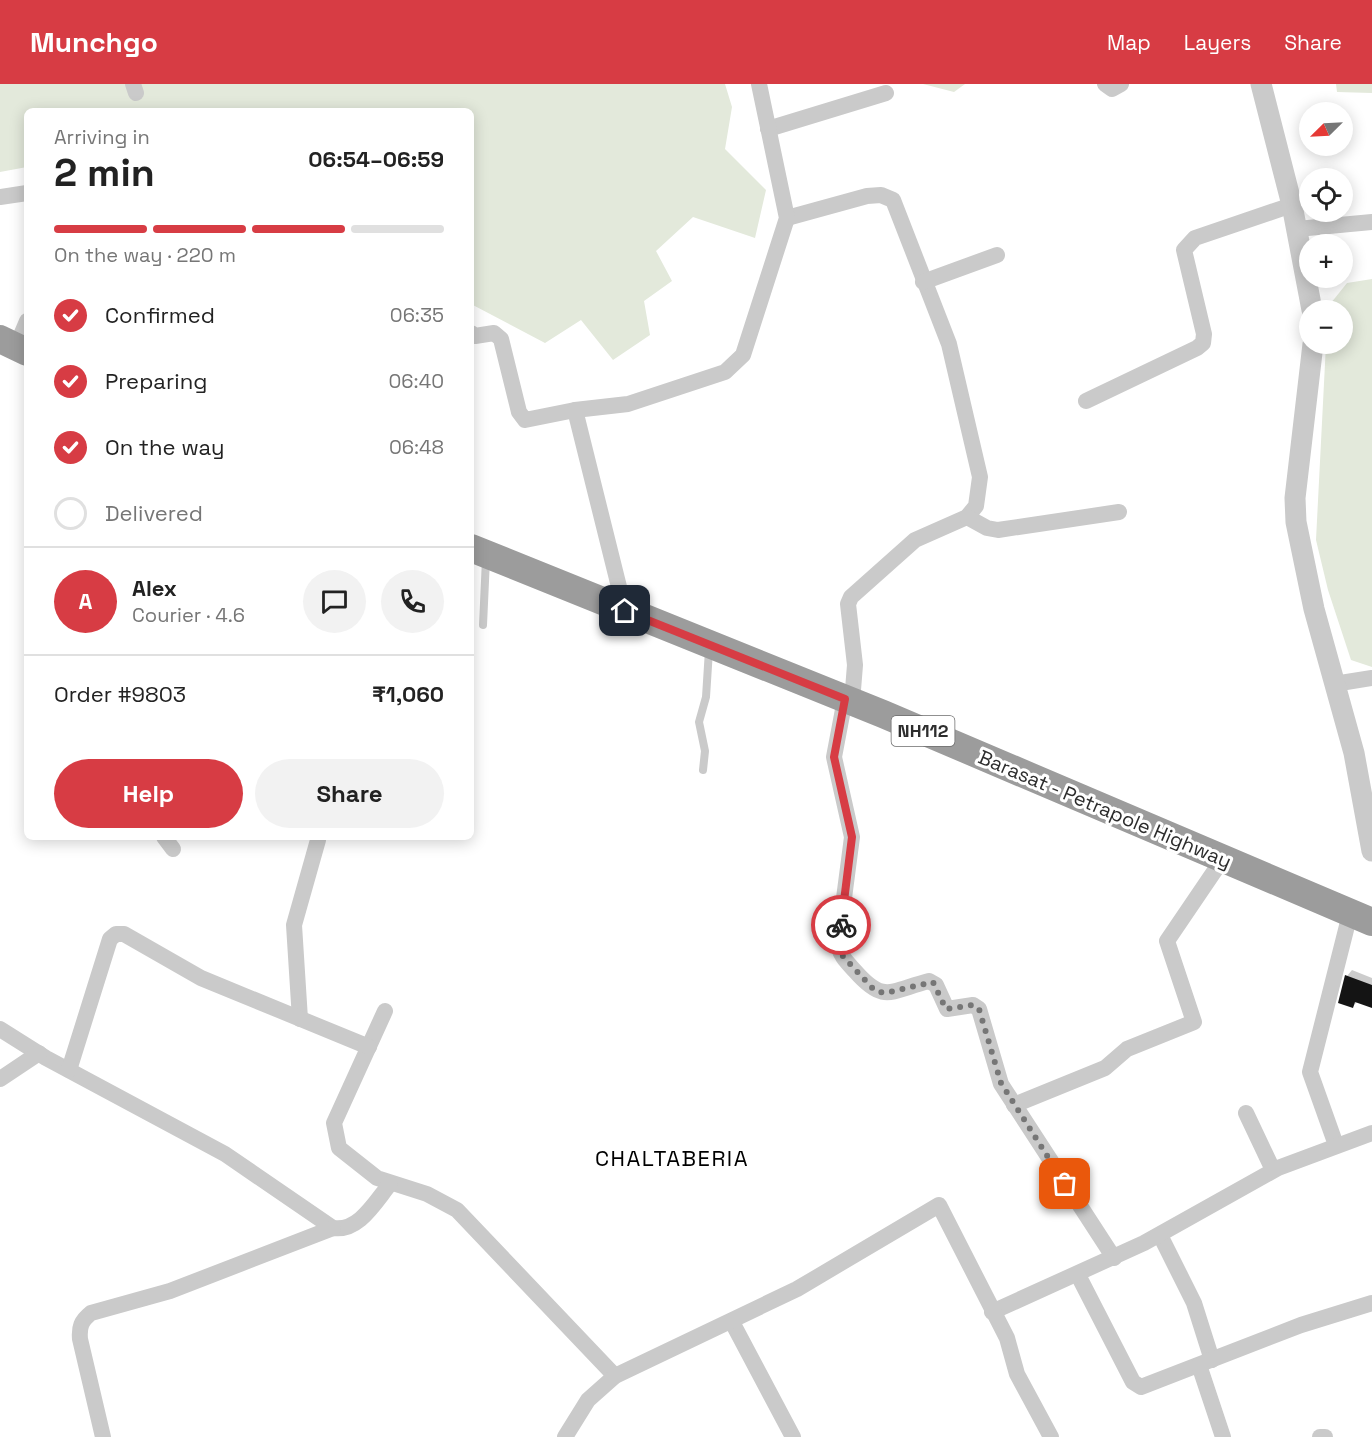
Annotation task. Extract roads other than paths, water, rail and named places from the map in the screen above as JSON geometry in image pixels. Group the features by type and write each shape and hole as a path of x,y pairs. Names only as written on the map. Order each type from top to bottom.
{"highway":[{"name":"Barasat - Petrapole Highway","path":"479,551 849,700 1361,918"}],"street":[{"path":"474,335 494,333 501,339 519,412 525,420 575,410 628,404 725,372 733,366 743,355 788,218 759,84"},
{"path":"1106,84 1112,89 1121,84"},
{"path":"1261,84 1292,205 1310,300"},
{"path":"768,129 886,93"},
{"path":"0,197 24,193"},
{"path":"788,218 867,196 890,197 895,203 923,282 949,344 979,468 976,506 967,517 915,540 850,597 848,604 855,665 849,700 834,757 852,837 838,944 841,954 875,991 885,993 933,982 946,1009 973,1005 979,1009 995,1069 1014,1105 1114,1258"},
{"path":"1086,401 1197,348 1203,343 1204,334 1184,250 1188,243 1195,238 1292,205"},
{"path":"1297,229 1372,222"},
{"path":"923,282 997,255"},
{"path":"14,346 24,327"},
{"path":"1312,354 1295,509 1314,609 1353,753 1372,851"},
{"path":"575,410 625,611"},
{"path":"967,517 987,528 998,530 1119,512"},
{"path":"1334,684 1372,678"},
{"path":"300,1019 294,926 318,840"},
{"path":"1014,1105 1105,1068 1127,1049 1194,1023 1167,941 1222,860"},
{"path":"1336,1145 1310,1072 1361,918"},
{"path":"69,1070 110,939 116,934 124,934 201,978 369,1047"},
{"path":"386,1011 334,1123 334,1134 339,1148 377,1178 435,1197 457,1210 615,1376"},
{"path":"0,1029 69,1070 225,1154 333,1228"},
{"path":"0,1079 39,1053"},
{"path":"1246,1113 1273,1170"},
{"path":"992,1312 1078,1275 1160,1235 1273,1170 1336,1145 1371,1138"},
{"path":"104,1437 80,1339 79,1329 83,1319 91,1313 170,1291 333,1228 350,1227 359,1221 390,1184"},
{"path":"565,1437 588,1400 615,1376 797,1289 939,1205 1009,1343 1017,1374 1051,1437"},
{"path":"1160,1235 1194,1303 1223,1437"},
{"path":"1078,1275 1137,1385 1148,1386 1301,1325 1372,1303"},
{"path":"732,1322 793,1437"},
{"path":"1320,1437 1325,1437"}],"lane":[{"path":"479,551 483,625"},
{"path":"703,770 705,754 698,727 706,697 710,644"}],"district":[{"name":"CHALTABERIA","path":"672,1158"}]}
